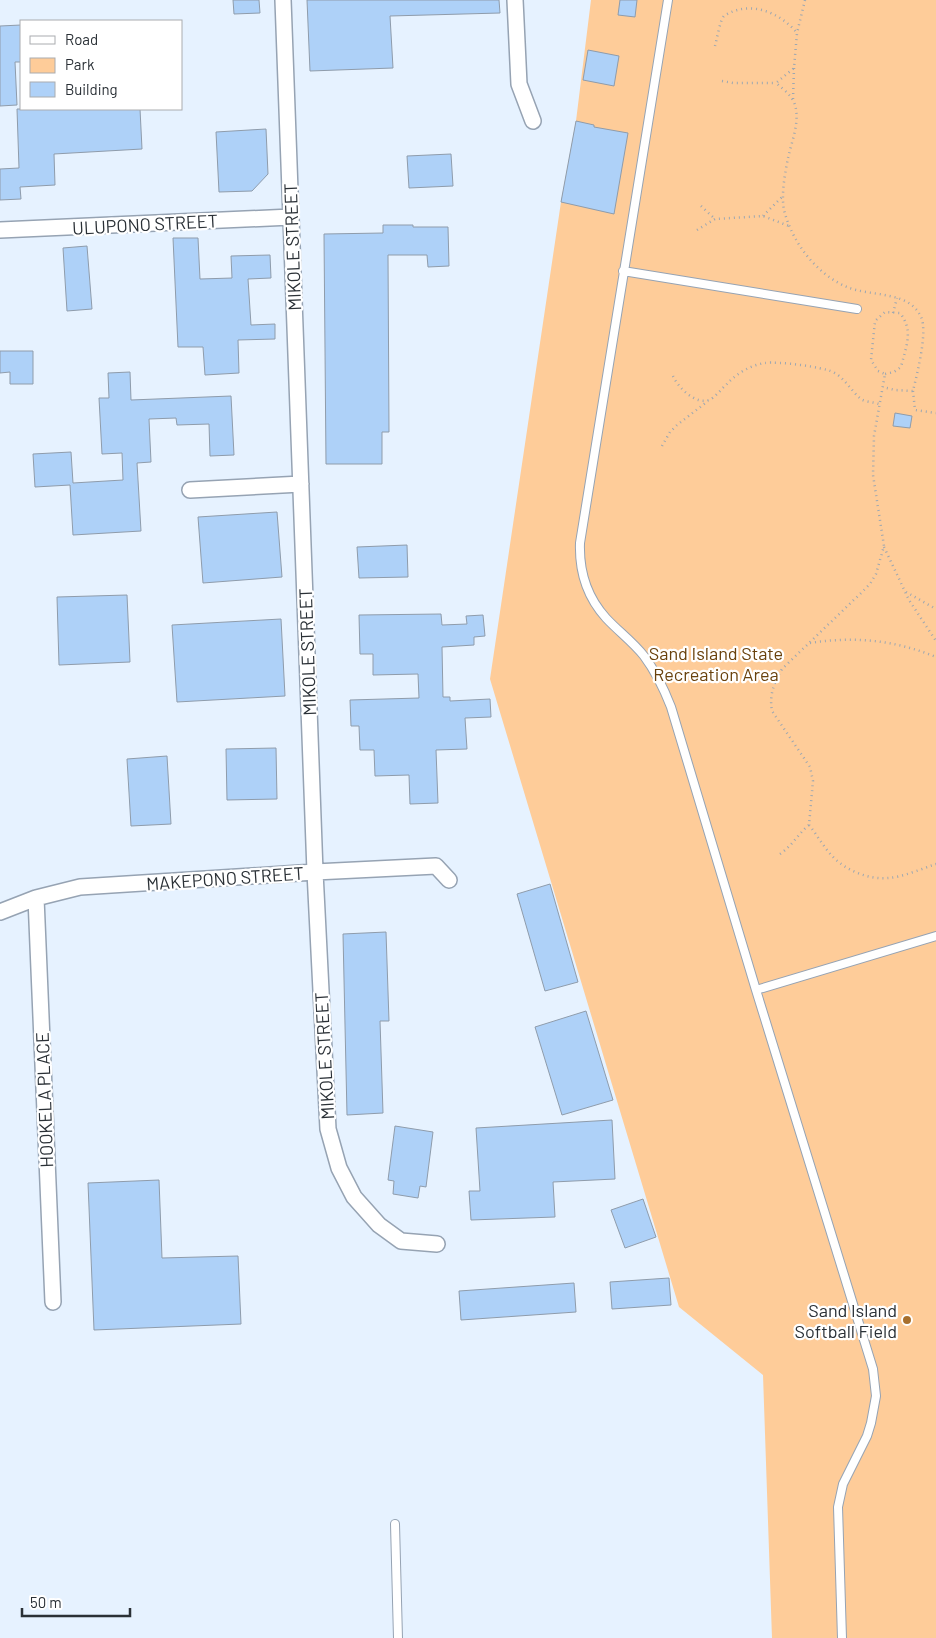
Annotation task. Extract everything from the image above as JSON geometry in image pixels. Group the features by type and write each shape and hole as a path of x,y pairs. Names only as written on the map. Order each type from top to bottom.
{"street":[{"name":"MIKOLE STREET","path":"283,0 315,872 328,1129 339,1168 354,1198 379,1225 401,1241 437,1244"},
{"path":"515,0 518,84 533,121"},
{"name":"ULUPONO STREET","path":"0,230 290,217"},
{"path":"190,490 301,484"},
{"name":"MAKEPONO STREET","path":"0,912 36,898 80,887 436,866 449,880"},
{"name":"HOOKELA PLACE","path":"36,898 53,1302"}],"lane":[{"path":"668,0 580,543 580,566 592,599 607,619 644,656 666,694 870,1355 875,1382 872,1423 844,1484 838,1507 842,1638"},
{"path":"623,271 857,309"},
{"path":"756,990 936,936"},
{"path":"396,1524 398,1638"}],"path":[{"path":"804,0 797,32 794,68 793,100 796,126 788,156 784,195 784,208 789,226 814,264 838,282 866,293 896,298 910,303 921,315 924,326 913,391 915,410 936,414"},
{"path":"715,46 722,17 737,6 747,3"},
{"path":"759,4 782,16 797,32"},
{"path":"722,81 733,83 776,83 794,68"},
{"path":"776,83 793,100"},
{"path":"763,216 784,195"},
{"path":"701,206 715,219"},
{"path":"697,230 715,219 763,216 789,226"},
{"path":"893,313 896,298"},
{"path":"885,312 900,313 906,321 909,331 901,367 894,372 885,374 878,371 871,360 875,321 885,312"},
{"path":"662,446 670,432 686,416 698,410 736,376 746,370 766,363 817,368 834,372 862,400 879,404"},
{"path":"885,374 874,436 873,475 884,546 904,592 936,641"},
{"path":"673,376 680,388 688,395 701,401 709,400"},
{"path":"883,387 894,390 913,391"},
{"path":"884,546 876,574 870,584 782,669 770,700 772,711 810,768 813,781 809,825 834,858 853,870 877,878 890,878 936,864"},
{"path":"904,592 936,609"},
{"path":"809,644 837,639 885,641 915,648 936,657"},
{"path":"780,854 788,849 802,830 809,825"}],"green space":[{"name":"Sand Island State Recreation Area","path":"591,0 936,0 936,1638 772,1638 763,1375 679,1307 490,679 561,202 576,121"}],"building":[{"path":"233,0 259,0 260,13 234,14"},
{"path":"307,0 499,0 500,13 390,16 393,68 310,71"},
{"path":"620,0 637,0 635,17 618,15"},
{"path":"20,25 20,62 15,62 17,105 0,106 0,26"},
{"path":"588,50 619,56 614,86 583,80"},
{"path":"17,109 140,110 142,149 54,154 55,185 20,187 21,199 0,200 0,169 19,168"},
{"path":"576,121 594,125 594,127 628,133 614,214 561,202"},
{"path":"266,129 268,174 252,191 219,192 216,132"},
{"path":"451,154 453,186 409,188 407,156"},
{"path":"383,225 448,227 449,266 428,267 427,255 388,255 389,432 382,432 382,464 326,464 324,234 383,233"},
{"path":"173,238 198,238 200,279 232,278 231,256 270,255 271,278 248,279 251,325 275,324 275,339 238,340 239,373 205,375 203,347 178,347"},
{"path":"87,246 92,309 67,311 63,248"},
{"path":"0,351 33,351 33,384 10,384 10,372 0,373"},
{"path":"130,372 131,400 231,396 234,455 210,456 209,424 177,425 176,418 149,419 151,462 137,463 141,531 73,535 70,485 35,487 33,454 71,452 73,483 123,480 122,453 102,454 99,398 109,398 108,373"},
{"path":"895,413 912,416 910,428 893,426"},
{"path":"277,512 282,577 203,583 198,517"},
{"path":"407,545 408,577 359,578 357,547"},
{"path":"127,595 130,662 59,665 57,597"},
{"path":"441,614 442,625 467,624 466,616 483,615 485,636 474,637 474,645 442,647 443,697 450,697 450,701 490,699 491,717 465,718 467,749 436,750 438,803 410,804 409,775 375,776 374,750 360,750 359,726 351,726 350,700 419,698 418,674 373,675 373,654 360,654 359,615"},
{"path":"281,619 285,696 177,702 172,625"},
{"path":"276,748 277,799 227,800 226,749"},
{"path":"167,756 171,824 131,826 127,759"},
{"path":"550,884 578,982 545,991 517,894"},
{"path":"386,932 389,1021 380,1021 383,1113 347,1115 343,934"},
{"path":"586,1011 613,1100 562,1115 535,1027"},
{"path":"612,1120 615,1179 553,1182 555,1217 471,1220 469,1191 480,1191 476,1128"},
{"path":"395,1126 433,1132 426,1187 420,1186 418,1198 393,1194 394,1181 388,1180"},
{"path":"159,1180 162,1258 238,1256 241,1324 94,1330 88,1183"},
{"path":"643,1199 656,1237 625,1248 611,1210"},
{"path":"669,1278 671,1305 612,1309 610,1282"},
{"path":"574,1283 576,1312 461,1320 459,1291"}],"place":[{"name":"Sand Island Softball Field","path":"907,1320"}]}
